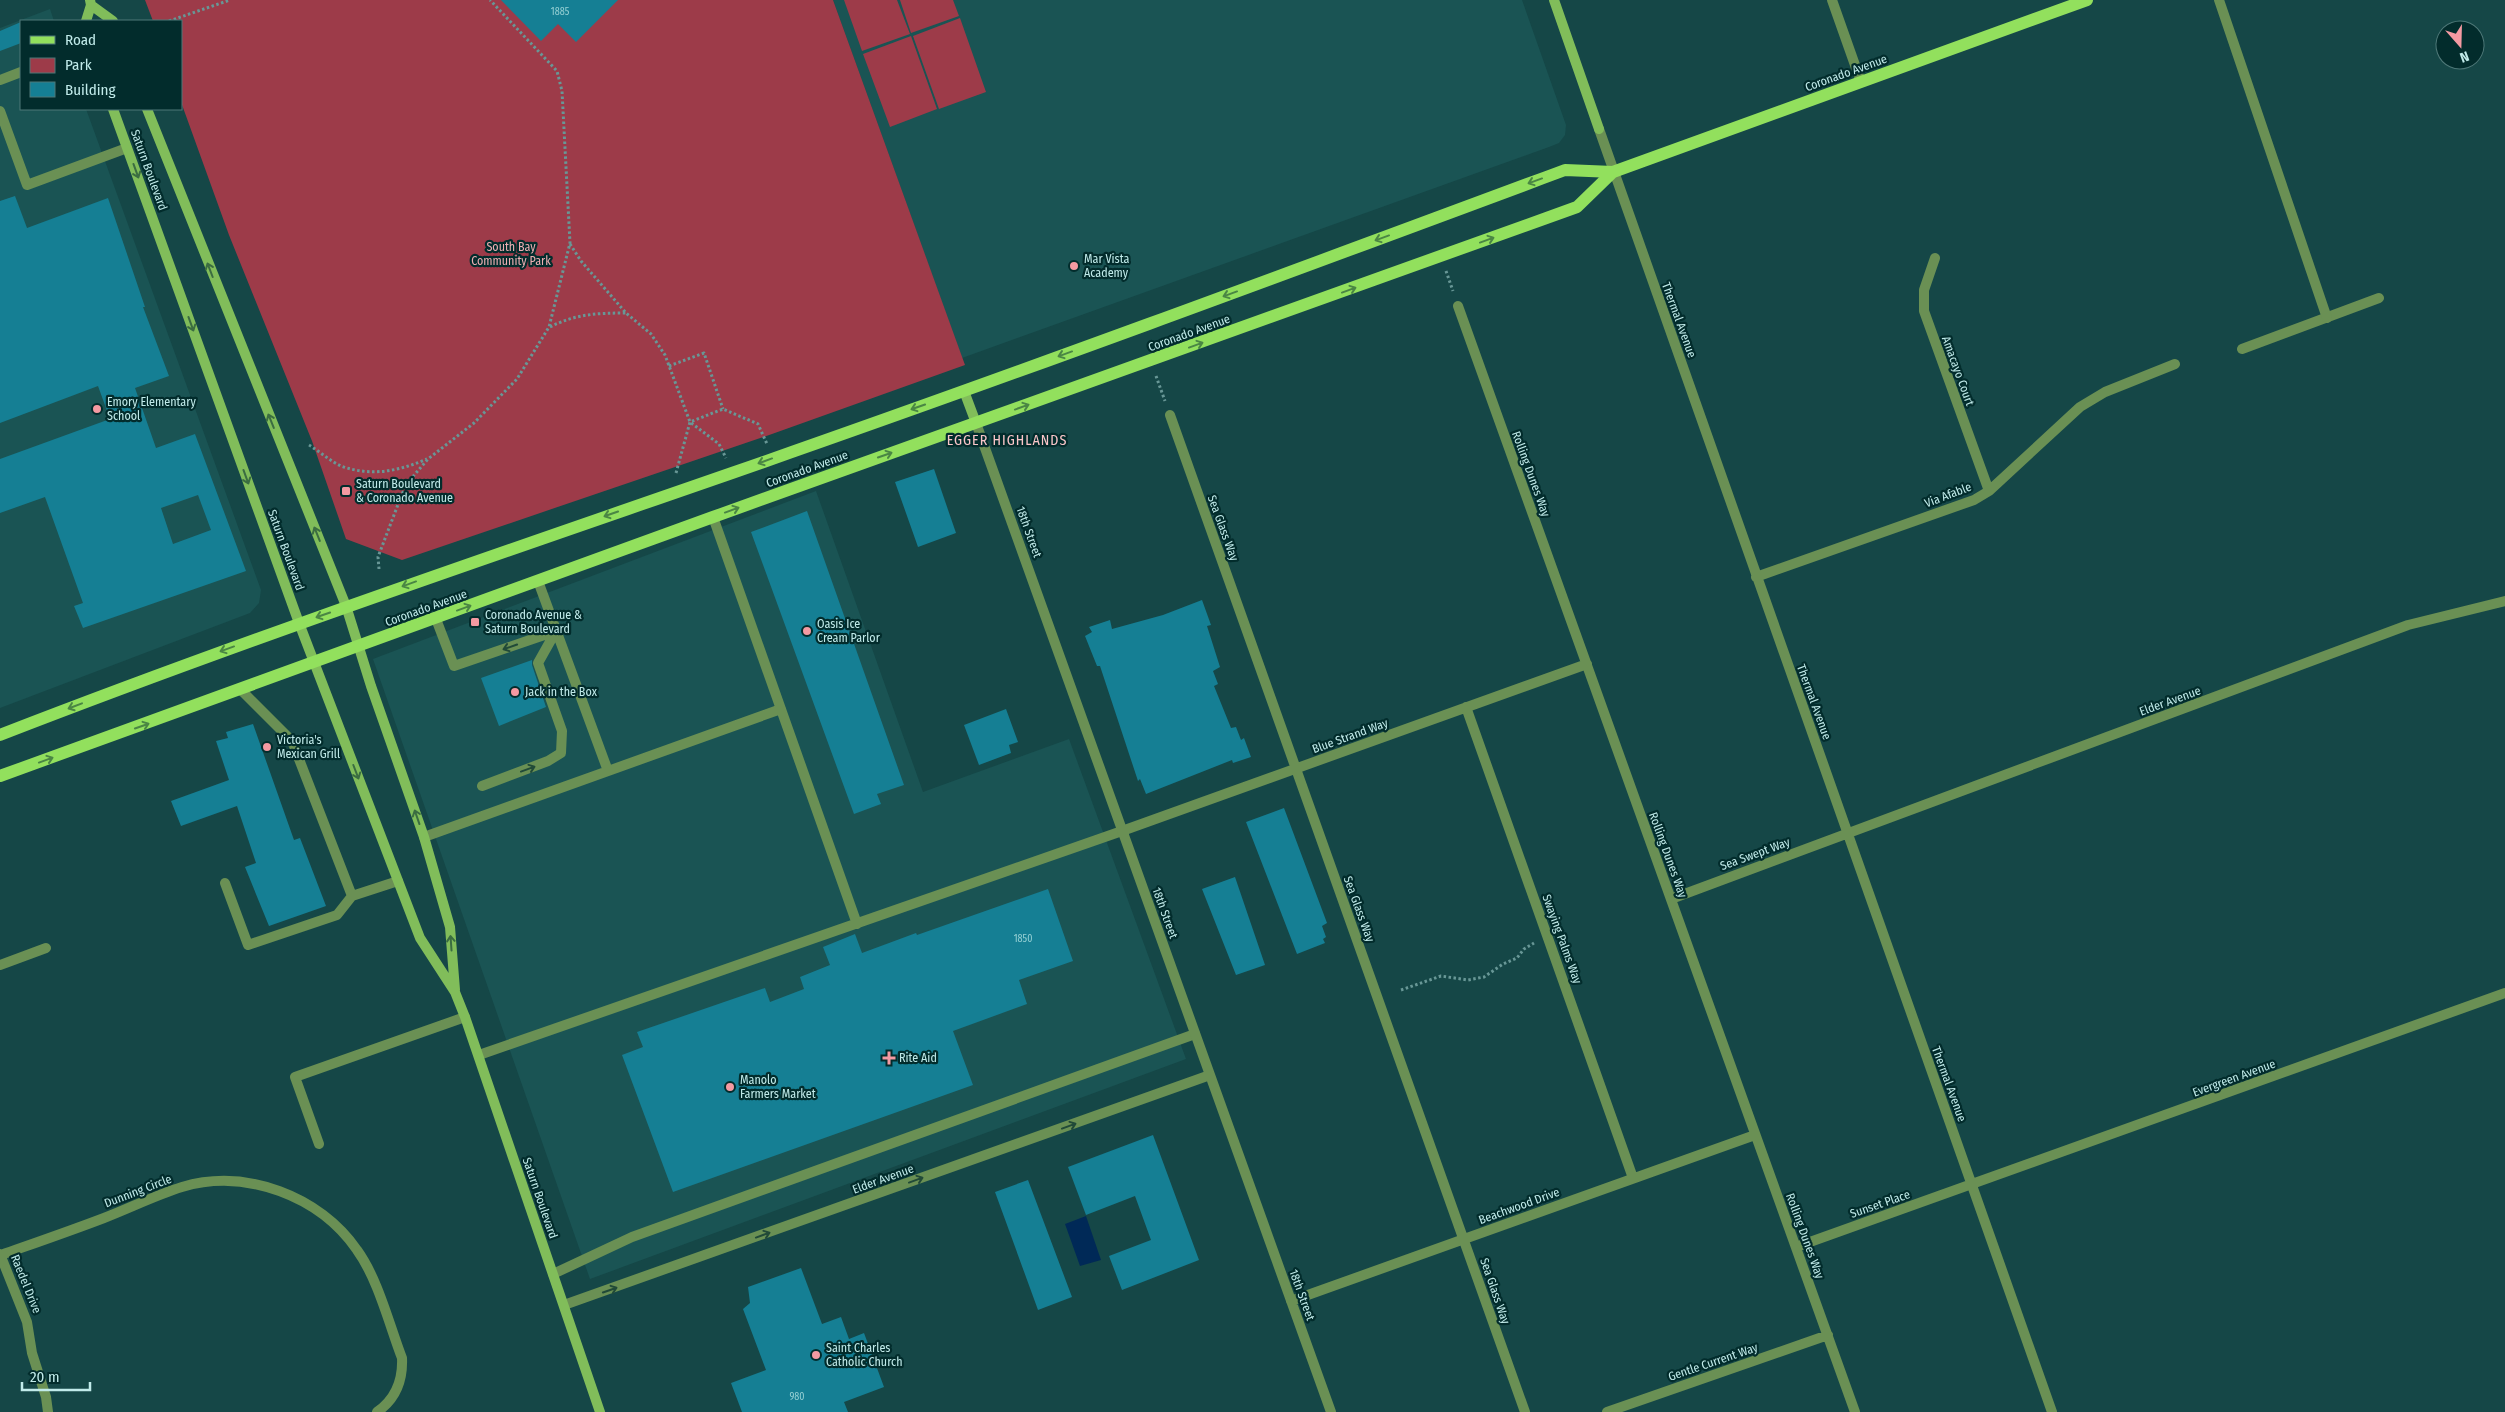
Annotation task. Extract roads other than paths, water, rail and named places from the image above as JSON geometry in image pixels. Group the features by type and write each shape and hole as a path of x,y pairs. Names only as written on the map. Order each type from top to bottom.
{"main road":[{"name":"Thermal Avenue","path":"1554,0 1599,129"},
{"name":"Coronado Avenue","path":"0,735 137,682 346,606 964,391 1564,170 1613,172 2087,0"},
{"path":"86,20 90,2 112,20"},
{"name":"Saturn Boulevard","path":"113,110 299,623 420,938 455,992 465,1017 600,1412"},
{"name":"Saturn Boulevard","path":"147,110 346,606 424,837 450,927 455,992"},
{"name":"Coronado Avenue","path":"0,776 713,517 1150,362 1577,207 1613,172"},
{"path":"964,391 976,423"}],"street":[{"path":"1832,0 1861,82"},
{"path":"2219,0 2327,318"},
{"path":"0,80 20,72"},
{"path":"0,110 26,185 128,148"},
{"name":"Thermal Avenue","path":"1599,129 2052,1412"},
{"name":"Amacayo Court","path":"1934,258 1924,290 1924,312 1989,491"},
{"path":"2242,349 2380,298"},
{"name":"Rolling Dunes Way","path":"1458,306 1855,1412"},
{"name":"Via Afable","path":"1756,577 1974,500 1989,491 2080,407 2105,392 2174,364"},
{"name":"Sea Glass Way","path":"1170,415 1525,1412"},
{"name":"18th Street","path":"976,423 1330,1412"},
{"path":"713,517 857,924"},
{"path":"538,581 608,771"},
{"name":"Elder Avenue","path":"1847,833 2408,626 2505,601"},
{"path":"436,619 454,666 556,631"},
{"path":"482,786 548,761 561,753 562,731 538,663 556,631"},
{"name":"Blue Strand Way","path":"479,1055 1122,831 1587,664"},
{"path":"240,689 292,741 352,896"},
{"name":"Swaying Palms Way","path":"1466,707 1634,1178"},
{"path":"424,837 781,709"},
{"name":"Sea Swept Way","path":"1671,899 1847,833"},
{"path":"226,883 248,945 337,915 352,896 398,881"},
{"path":"0,964 46,948"},
{"name":"Evergreen Avenue","path":"1972,1186 2505,993"},
{"path":"319,1144 295,1076 465,1017"},
{"path":"553,1274 632,1237 1195,1034"},
{"name":"Elder Avenue","path":"564,1305 1210,1075"},
{"name":"Beachwood Drive","path":"1291,1301 1756,1135"},
{"name":"Dunning Circle","path":"0,1255 182,1187 229,1182 275,1189 312,1207 338,1227 357,1249 370,1274 402,1358 399,1386 394,1396 377,1412"},
{"name":"Sunset Place","path":"1796,1247 1972,1186"},
{"name":"Raedel Drive","path":"0,1255 27,1322 32,1353 46,1397 48,1412"},
{"name":"Gentle Current Way","path":"1607,1412 1828,1335"}],"water":[{"path":"1086,1216 1101,1260 1080,1266 1065,1224"}],"place":[{"name":"Mar Vista Academy","path":"1074,266"},
{"name":"Emory Elementary School","path":"97,409"},
{"name":"Saturn Boulevard & Coronado Avenue","path":"346,491"},
{"name":"Coronado Avenue & Saturn Boulevard","path":"475,622"},
{"name":"Oasis Ice Cream Parlor","path":"807,631"},
{"name":"Jack in the Box","path":"515,692"},
{"name":"Victoria's Mexican Grill","path":"267,747"},
{"name":"Rite Aid","path":"889,1058"},
{"name":"Manolo Farmers Market","path":"730,1087"},
{"name":"Saint Charles Catholic Church","path":"816,1355"}],"district":[{"name":"EGGER HIGHLANDS","path":"1007,440"}],"park label":[{"name":"South Bay Community Park","path":"511,254"}]}
